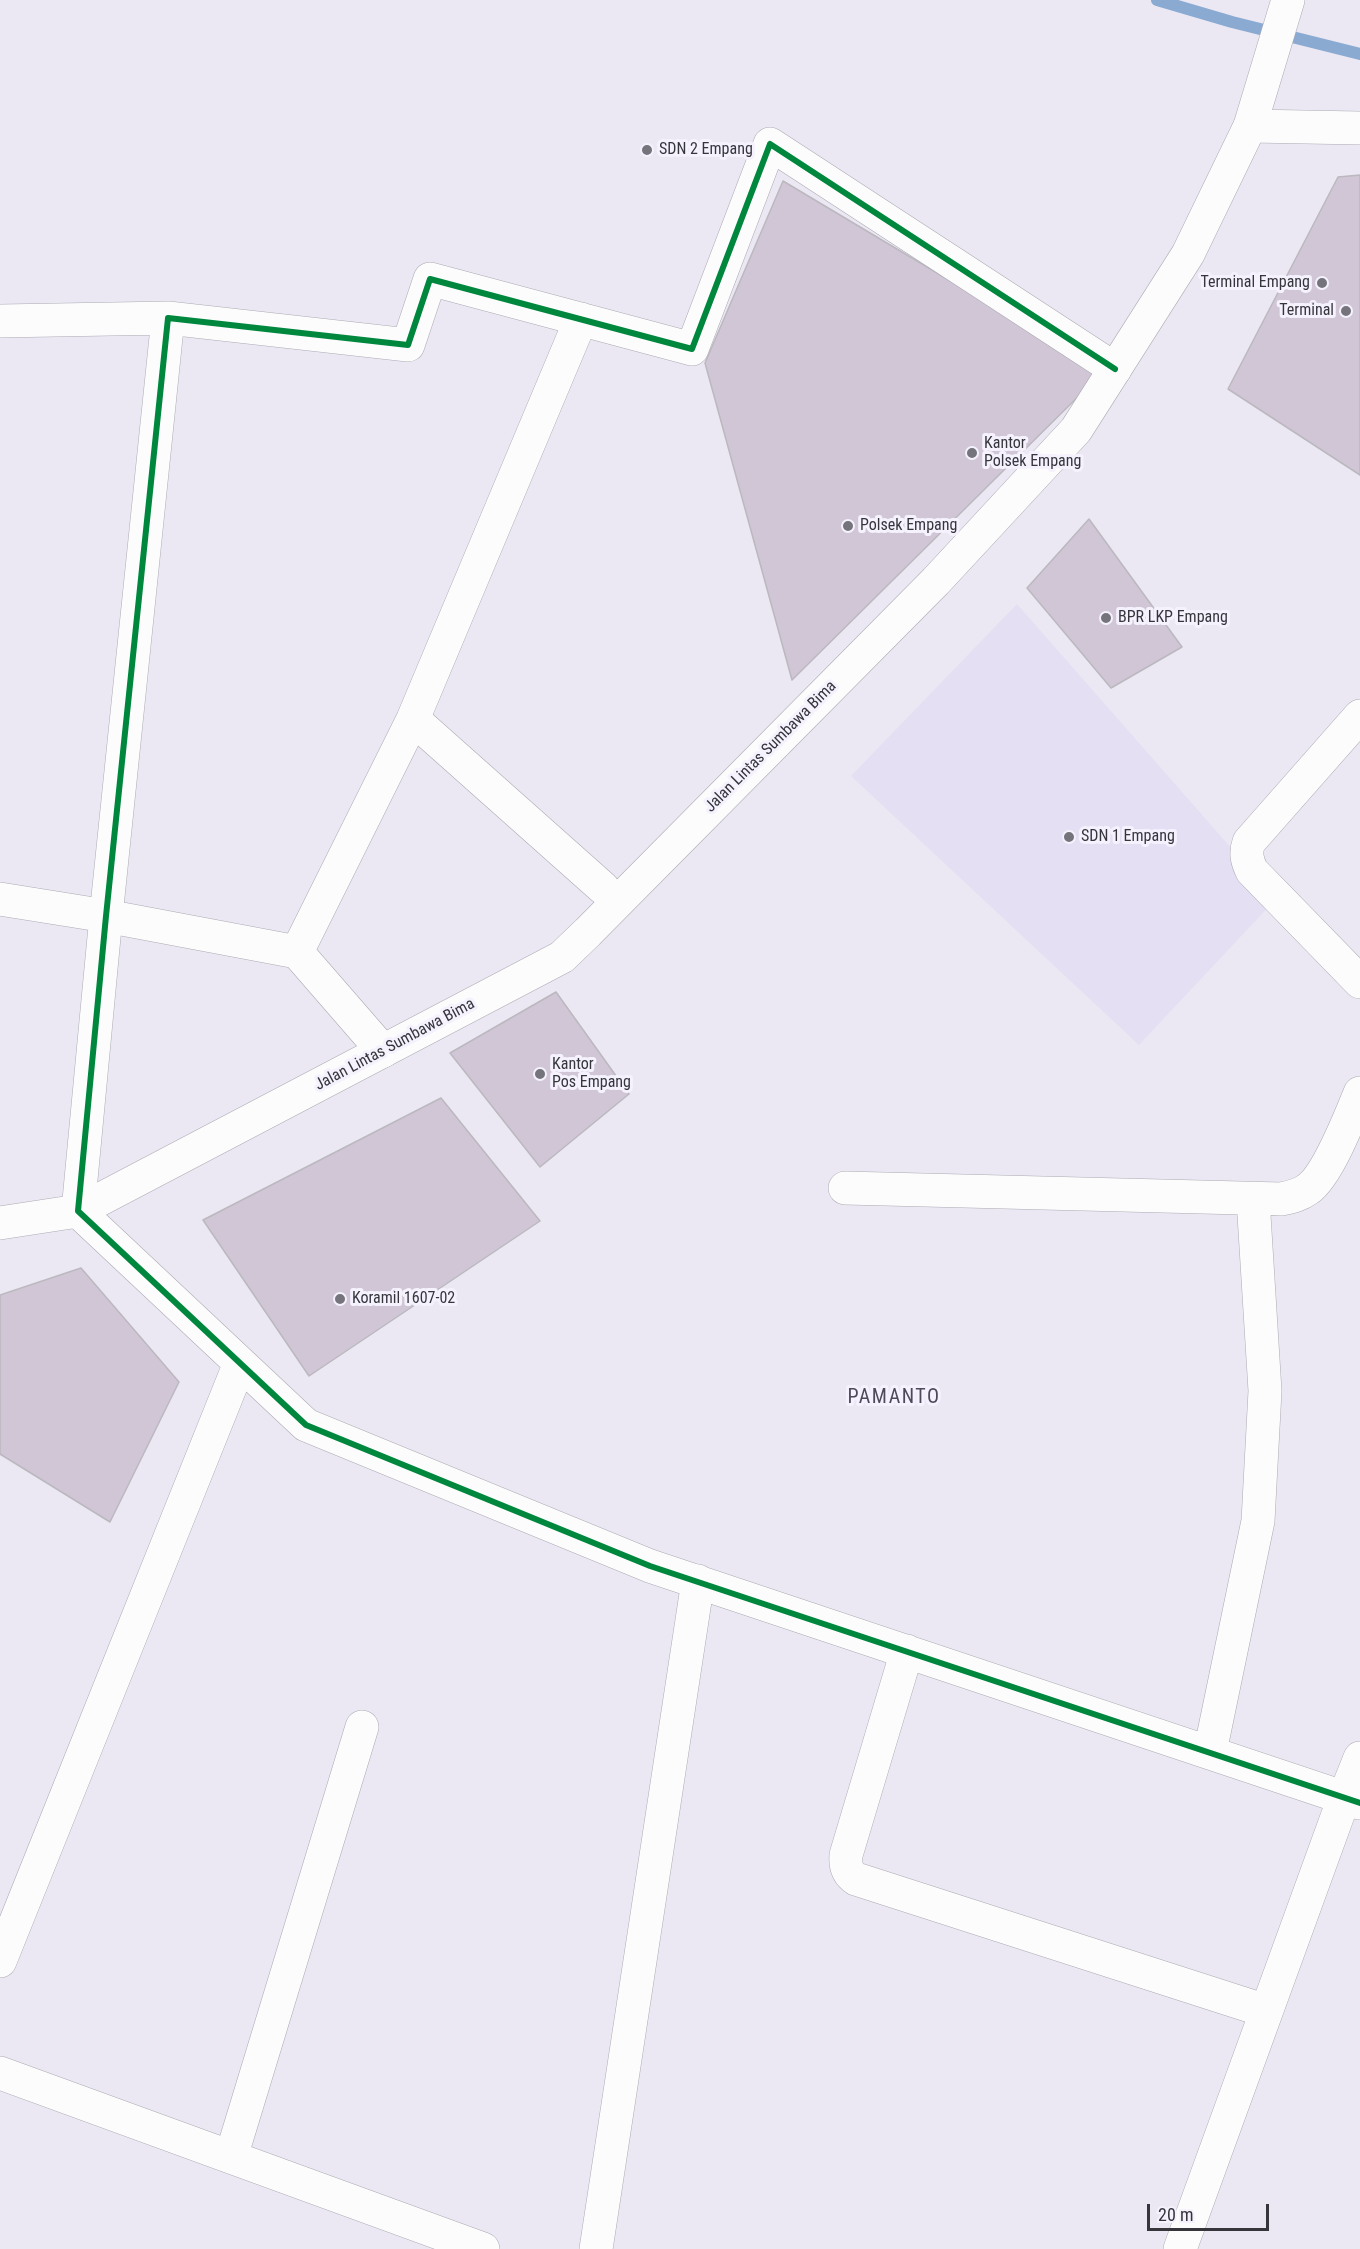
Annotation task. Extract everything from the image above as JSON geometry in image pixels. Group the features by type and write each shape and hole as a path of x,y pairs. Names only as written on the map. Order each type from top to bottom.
{"main road":[{"name":"Jalan Lintas Sumbawa Bima","path":"0,1223 78,1211 562,957 936,582 1076,430 1188,254 1250,126 1285,13"},
{"path":"1250,126 1360,128"},
{"path":"0,321 168,318 408,345 430,279 692,349 770,144 1115,369"},
{"path":"168,318 78,1211 306,1425 650,1566 1352,1800"},
{"path":"297,952 413,719 580,319"},
{"path":"1360,716 1248,842 1246,849 1247,862 1252,871 1360,982"},
{"path":"413,719 603,888"},
{"path":"0,899 106,916 297,952 384,1051"},
{"path":"845,1188 1281,1199 1295,1196 1310,1188 1330,1161 1360,1093"},
{"path":"1210,1752 1258,1521 1265,1391 1253,1199"},
{"path":"0,1961 240,1363"},
{"path":"596,2249 698,1581"},
{"path":"907,1651 846,1855 846,1865 850,1874 856,1880 1266,2011"},
{"path":"231,2157 362,1727"},
{"path":"1180,2249 1266,2011 1352,1800 1360,1758"},
{"path":"0,2073 231,2157 405,2235 483,2249"}],"shaded area":[{"name":"SDN 1 Empang","path":"1017,604 1276,899 1139,1045 851,776"}],"building":[{"name":"Terminal Empang","path":"1360,175 1360,475 1228,389 1338,177"},
{"name":"Polsek Empang","path":"783,181 1103,372 792,680 705,363"},
{"name":"BPR LKP Empang","path":"1089,519 1182,647 1111,688 1027,588"},
{"name":"Kantor Pos Empang","path":"556,992 629,1094 540,1167 450,1053"},
{"name":"Koramil 1607-02","path":"441,1098 540,1221 309,1376 203,1220"},
{"path":"81,1268 179,1382 110,1522 0,1454 0,1295"}],"waterway":[{"path":"1157,0 1232,22 1360,54"}],"cycle path":[{"path":"1115,369 770,144 692,349 430,279 408,345 168,318 78,1211 306,1425 650,1566 1360,1803"}],"place":[{"name":"SDN 2 Empang","path":"647,150"},
{"name":"Terminal Empang","path":"1322,283"},
{"name":"Terminal","path":"1346,311"},
{"name":"Kantor Polsek Empang","path":"972,453"},
{"name":"Polsek Empang","path":"848,526"},
{"name":"BPR LKP Empang","path":"1106,618"},
{"name":"SDN 1 Empang","path":"1069,837"},
{"name":"Kantor Pos Empang","path":"540,1074"},
{"name":"Koramil 1607-02","path":"340,1299"}],"district":[{"name":"PAMANTO","path":"894,1398"}]}
